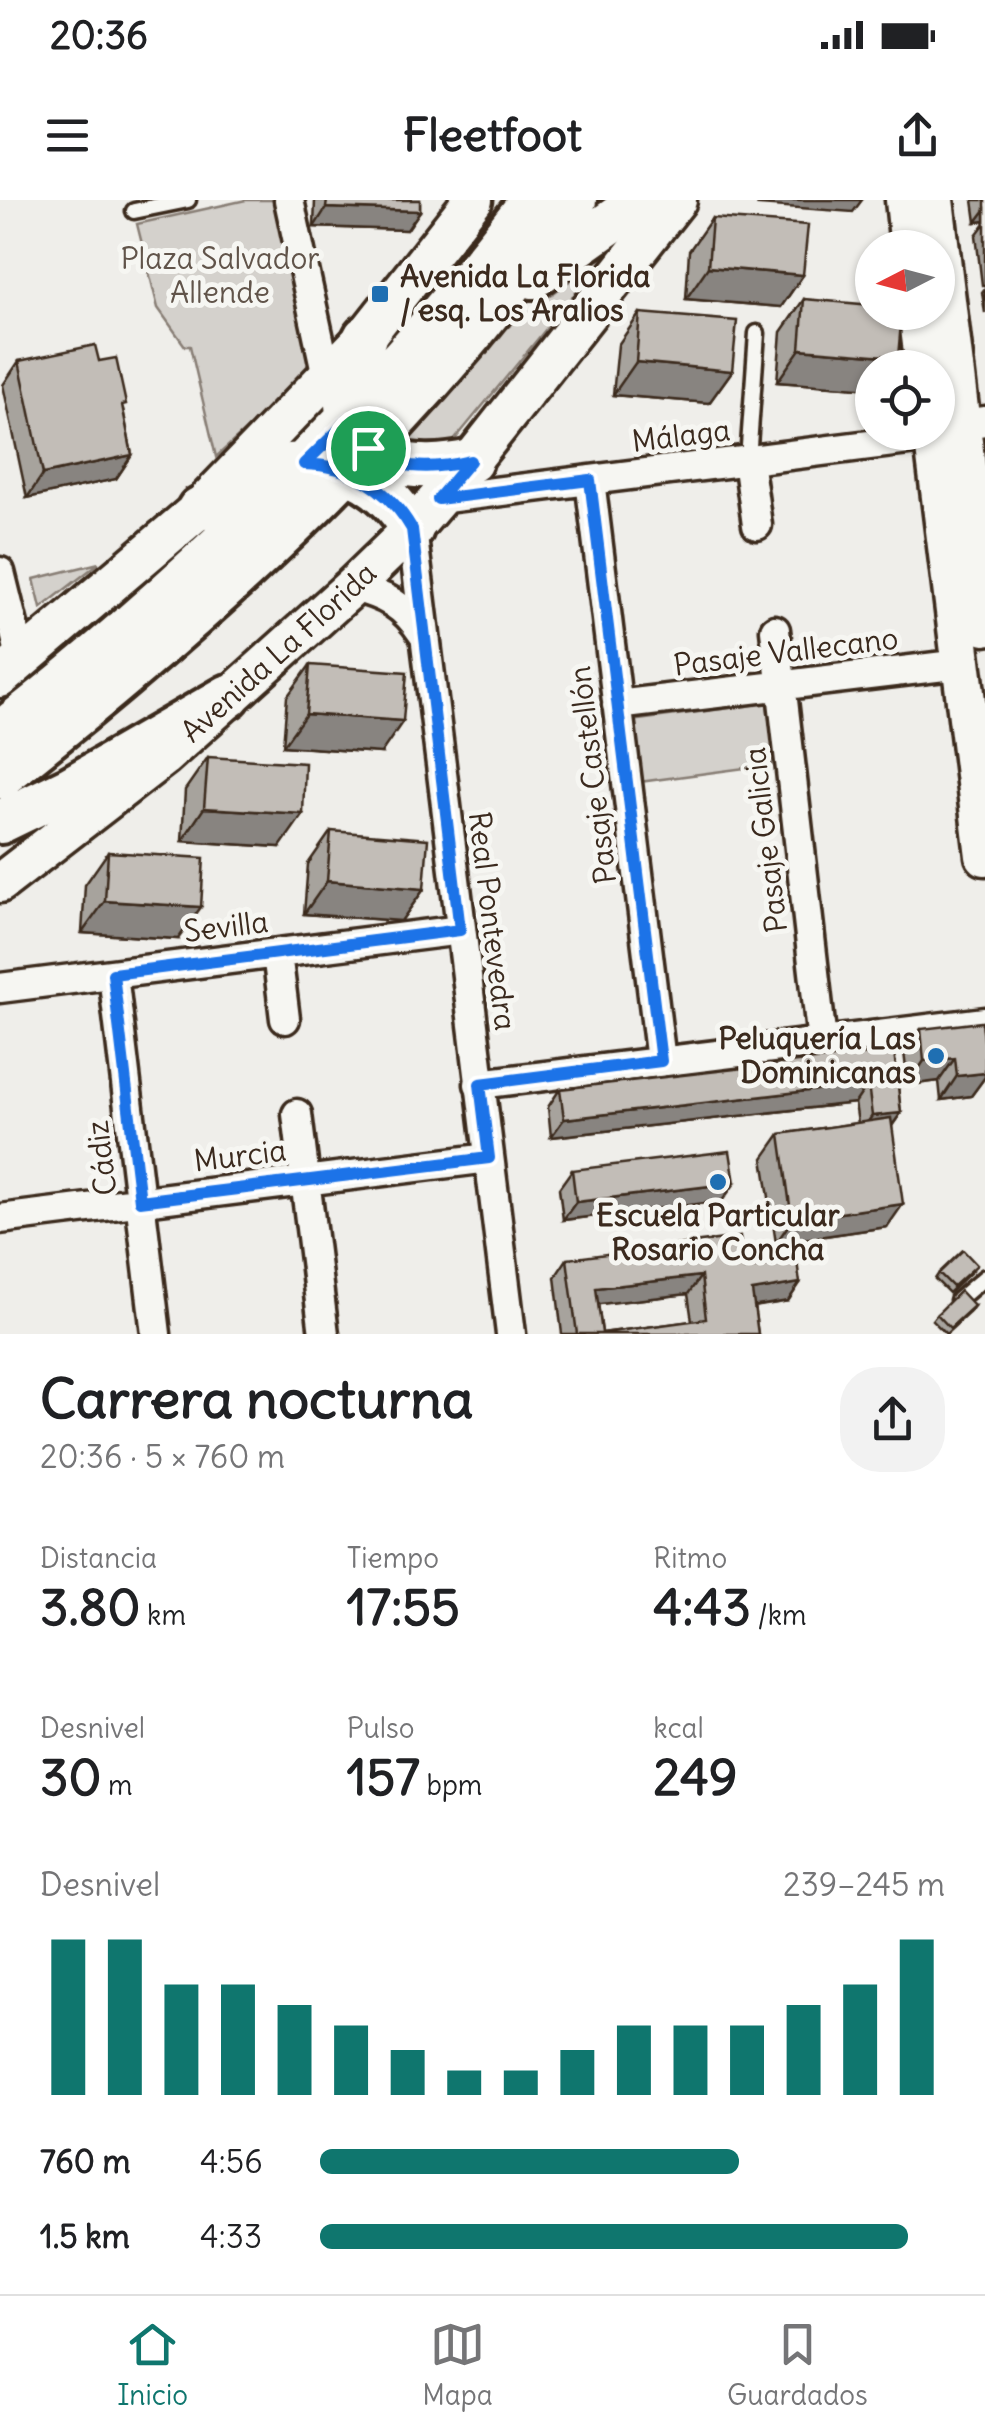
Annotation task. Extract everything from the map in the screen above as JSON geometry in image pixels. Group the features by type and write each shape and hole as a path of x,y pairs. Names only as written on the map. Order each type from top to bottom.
{"main road":[{"path":"0,732 342,451 532,200"},
{"path":"496,304 575,200"},
{"path":"0,777 178,630 342,451 496,304 642,200"},
{"path":"365,337 348,381 342,451 385,495 425,514"},
{"path":"198,509 265,473 342,451 413,468 438,468 470,461"},
{"path":"0,822 70,788 230,696"}],"street":[{"path":"288,200 325,367 324,380"},
{"path":"11,670 198,509 365,337 473,200"},
{"name":"Avenida La Florida","path":"0,883 134,780 352,587 425,514 678,200"},
{"path":"905,200 908,230"},
{"path":"934,200 946,350"},
{"path":"955,440 985,626"},
{"name":"Málaga","path":"425,514 590,480 855,443"},
{"path":"954,450 962,664 985,856"},
{"path":"748,460 757,525"},
{"name":"Pasaje Castellón","path":"590,480 661,1061"},
{"name":"Real Pontevedra","path":"425,514 424,636 511,1334"},
{"path":"0,572 11,670"},
{"path":"352,587 395,602 424,636"},
{"name":"Pasaje Galicia","path":"774,630 822,1042"},
{"name":"Pasaje Vallecano","path":"617,705 962,664"},
{"name":"Sevilla","path":"0,988 460,930"},
{"path":"277,954 286,1019"},
{"name":"Cádiz","path":"113,974 156,1334"},
{"path":"480,1084 985,1022"},
{"path":"298,1114 324,1334"},
{"name":"Murcia","path":"0,1218 489,1158"}],"lane":[{"path":"134,211 188,200"},
{"path":"748,460 756,333"},
{"path":"958,1300 985,1276"}],"green space":[{"name":"Plaza Salvador Allende","path":"246,200 273,200 312,370 216,457 190,346 185,346 158,308 137,224"},
{"path":"611,250 452,443 407,454 391,445 484,345"},
{"path":"99,563 41,608 34,579"},
{"path":"767,703 775,764 639,782 631,721"}],"building":[{"path":"327,200 420,200 420,211 326,208"},
{"path":"712,218 808,225 803,275 708,267"},
{"path":"804,299 855,304 855,330 900,330 899,350 855,350 855,353 800,349"},
{"path":"640,313 737,321 732,371 636,362"},
{"path":"95,345 99,361 116,358 132,455 43,474 19,361"},
{"path":"310,665 407,672 403,721 306,714"},
{"path":"208,757 305,763 303,814 204,808"},
{"path":"331,831 428,839 424,889 327,881"},
{"path":"108,852 204,858 201,907 105,901"},
{"path":"982,1022 985,1073 957,1076 955,1058 924,1061 921,1029"},
{"path":"894,1051 901,1113 872,1116 868,1084 564,1119 560,1089"},
{"path":"891,1118 903,1204 792,1220 780,1134"},
{"path":"730,1151 735,1183 576,1202 572,1170"},
{"path":"740,1237 744,1269 797,1261 800,1283 752,1291 758,1334 577,1334 567,1259","holes":["701,1276 706,1319 602,1333 596,1288"]},
{"path":"963,1250 977,1265 953,1287 939,1273"},
{"path":"960,1291 974,1306 950,1328 937,1314"}],"place":[{"name":"Avenida La Florida / esq. Los Aralios","path":"380,294"},
{"name":"Peluquería Las Dominicanas","path":"936,1056"},
{"name":"Escuela Particular Rosario Concha","path":"718,1182"}],"route":[{"path":"349,420 368,448 389,462 413,468 438,468 470,461 438,499 590,480 661,1061 480,1084 489,1158 140,1201 113,974 460,930 412,529 392,502 367,481 337,468 304,464 349,420"}]}
